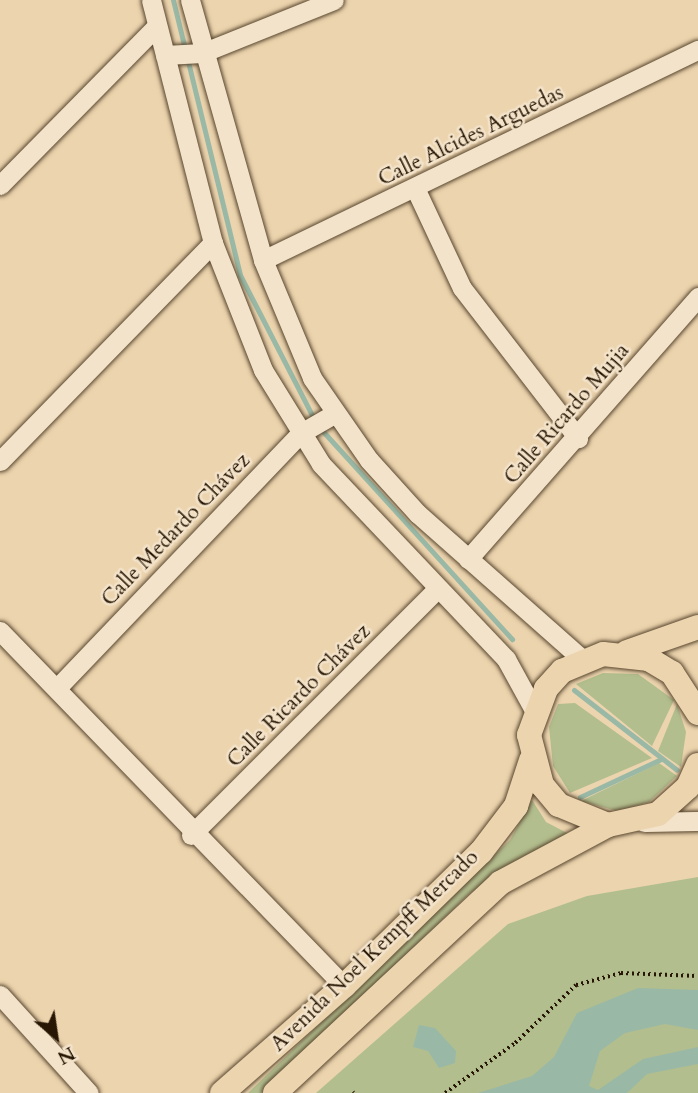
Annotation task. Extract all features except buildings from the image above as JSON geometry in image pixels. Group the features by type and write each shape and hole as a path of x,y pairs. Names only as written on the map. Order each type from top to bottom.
{"main road":[{"path":"534,709 562,671 582,659 623,653 698,627"},
{"path":"623,653 672,673 698,713"},
{"name":"Avenida Noel Kempff Mercado","path":"222,1093 344,986 481,852 516,806 531,760 534,709"},
{"path":"531,760 559,805 608,825 640,822 675,802 698,765"},
{"name":"Avenida Noel Kempff Mercado","path":"275,1093 500,883 608,825"}],"street":[{"path":"151,0 158,26 185,54 263,260 312,378 321,464 506,659 534,709"},
{"path":"190,0 185,54 213,243 263,370 318,423 369,460 468,559 582,659"},
{"path":"185,54 334,0"},
{"path":"0,185 158,26"},
{"name":"Calle Alcides Arguedas","path":"263,260 416,190 698,50"},
{"path":"416,190 462,288 578,438"},
{"path":"0,461 213,243"},
{"name":"Calle Ricardo Mujia","path":"468,559 578,438 698,297"},
{"name":"Calle Medardo Chávez","path":"57,688 318,423"},
{"name":"Calle Ricardo Chávez","path":"191,835 438,589"},
{"path":"0,631 57,688 191,835 344,986"},
{"path":"640,822 698,821"},
{"path":"0,995 89,1093"}],"path":[{"path":"445,1093 515,1044 576,985 621,974 698,976"}],"shaded area":[{"path":"603,673 638,674 674,700 652,746 576,684"},
{"path":"575,703 652,758 570,793 553,766 549,727 558,704"},
{"path":"677,704 686,732 681,767 658,751"},
{"path":"659,763 677,776 649,802 617,811 581,801"},
{"path":"532,800 546,822 569,834 522,857 469,894 261,1093 248,1093 510,840"},
{"path":"698,877 698,1093 316,1093 508,924 587,896"},
{"path":"638,988 698,990 698,1030 665,1024 625,1033 600,1051 589,1086 598,1090 643,1059 698,1047 698,1064 647,1074 627,1093 478,1093 532,1076 554,1057 577,1013"},
{"path":"419,1025 435,1028 456,1051 455,1063 439,1068 428,1051 413,1047"}],"waterway":[{"path":"173,0 240,275 314,419"},
{"path":"319,427 512,639"},
{"path":"574,690 677,770"},
{"path":"580,797 661,759"}]}
